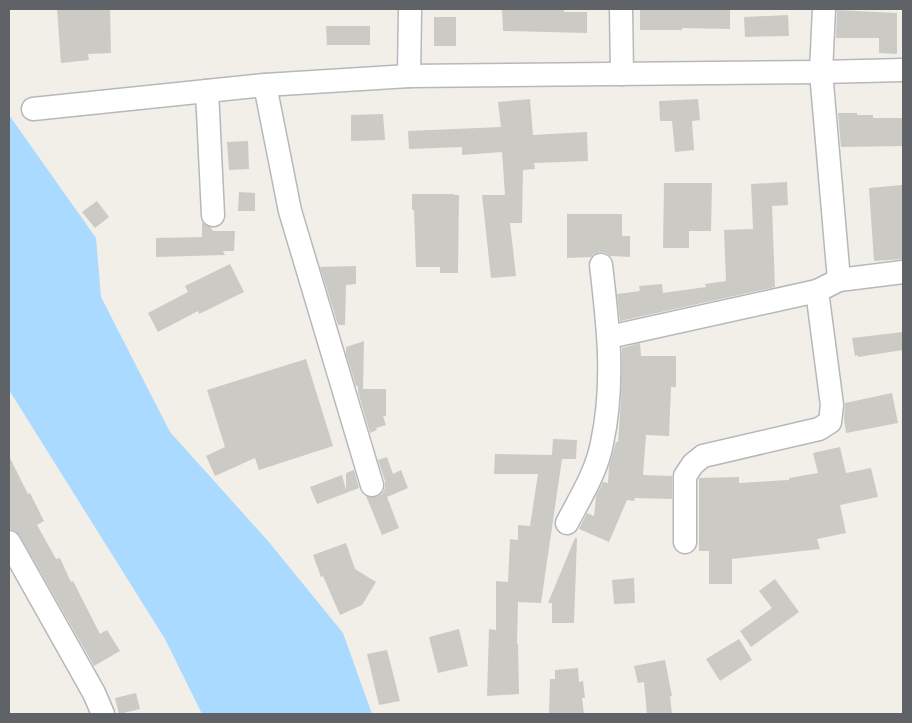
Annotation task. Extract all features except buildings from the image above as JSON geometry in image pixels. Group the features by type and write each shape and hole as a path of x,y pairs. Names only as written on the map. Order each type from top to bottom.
{"street":[{"path":"408,76 410,9"},
{"path":"622,9 622,74"},
{"path":"824,9 821,72 839,280"},
{"path":"33,109 265,85 408,76 903,70"},
{"path":"265,85 290,211 372,485"},
{"path":"207,91 213,215"},
{"path":"567,523 588,484 602,444 610,387 609,336 600,265"},
{"path":"609,336 816,291 839,280 903,272"},
{"path":"685,542 686,476 693,464 703,456 819,429 830,422 832,405 816,291"},
{"path":"9,542 94,693 103,714"}],"water":[{"path":"9,115 96,238 101,297 170,432 268,541 343,633 372,714 202,714 165,639 9,390"}]}
